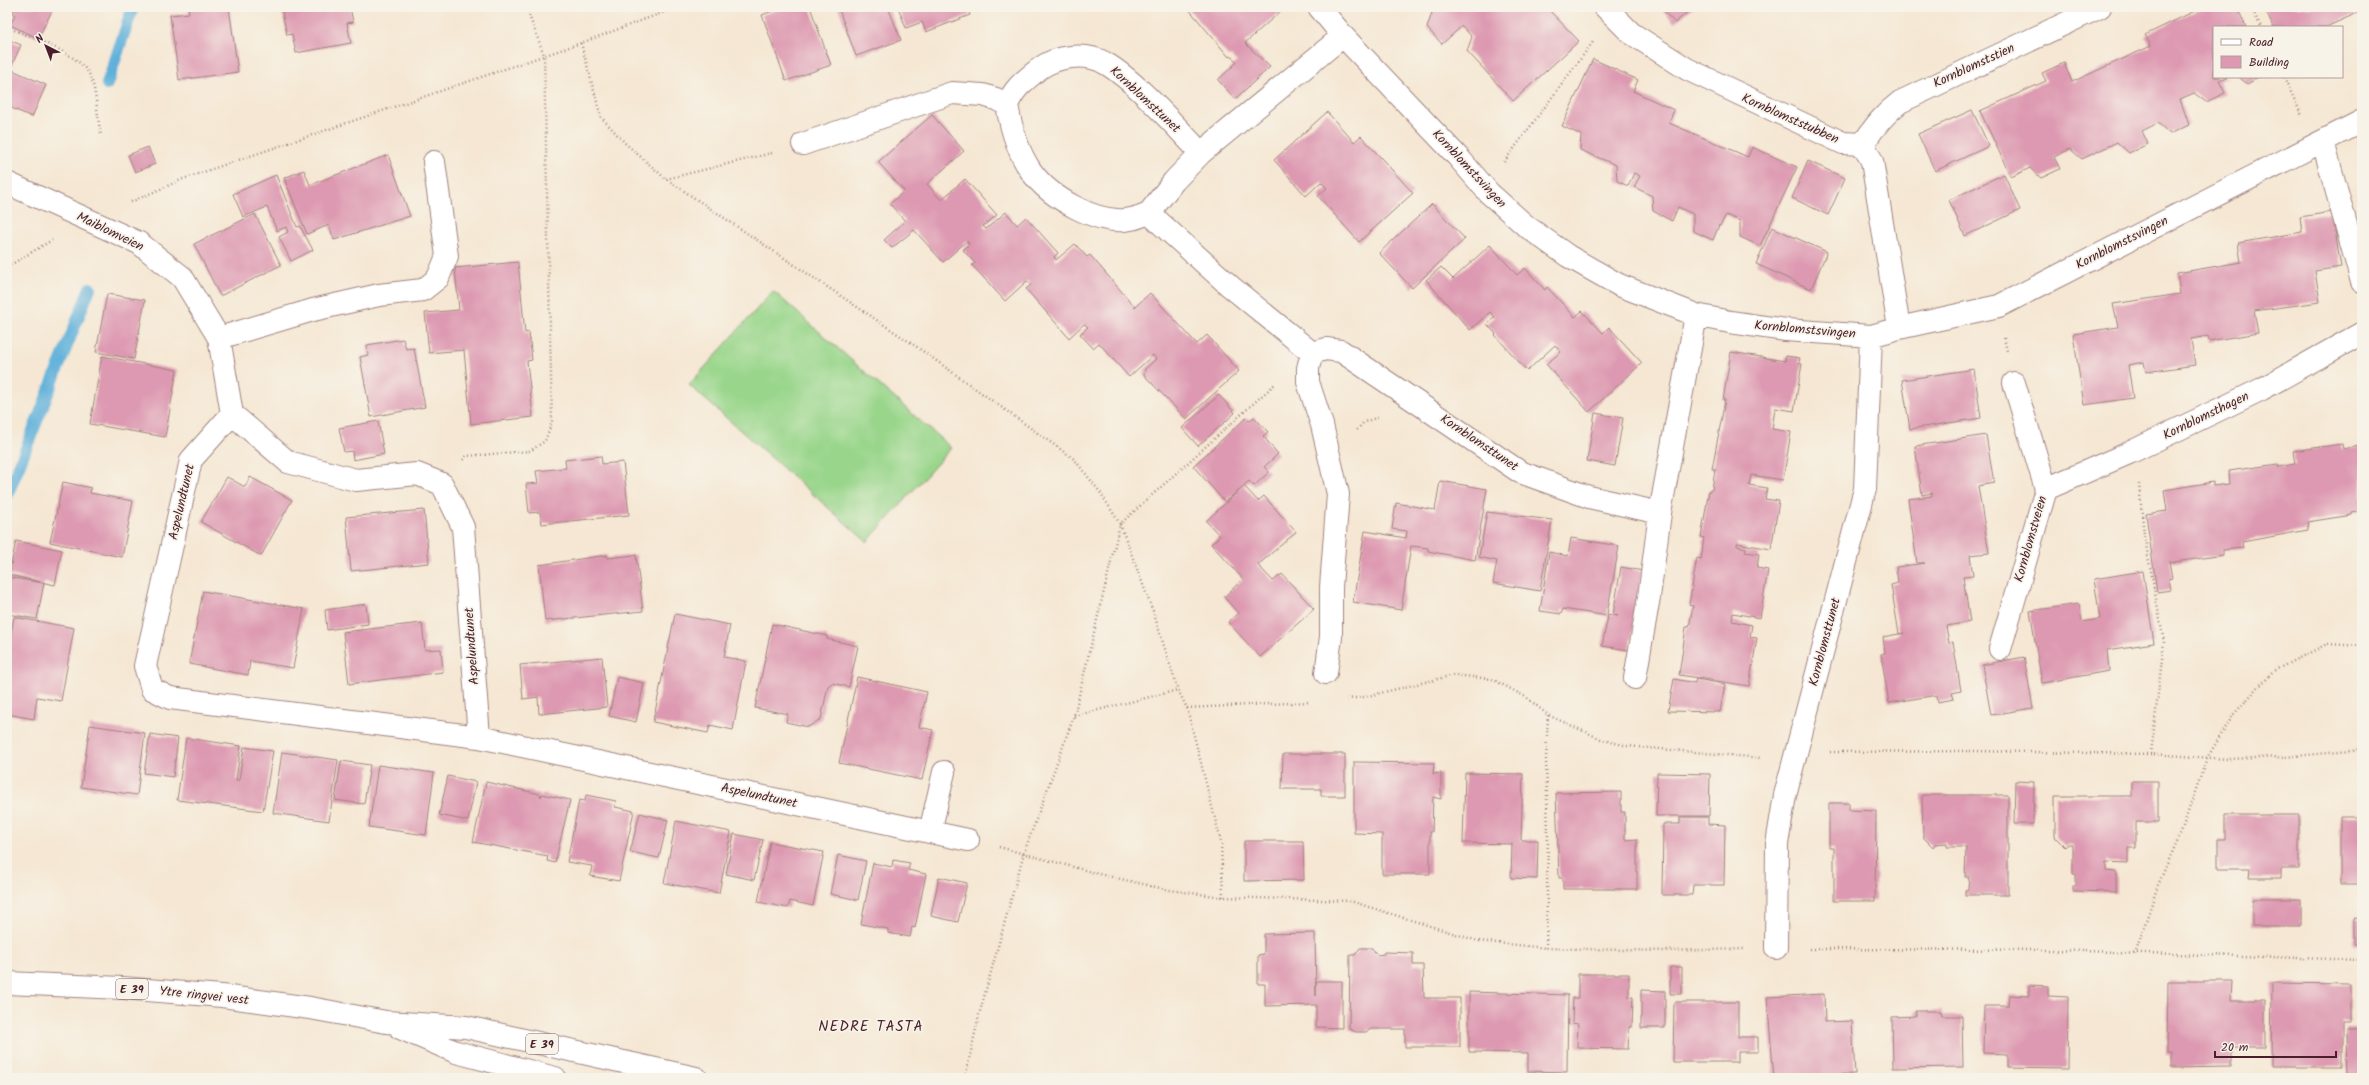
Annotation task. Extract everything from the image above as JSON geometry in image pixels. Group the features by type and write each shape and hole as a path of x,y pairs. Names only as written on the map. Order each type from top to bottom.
{"main road":[{"name":"Kornblomstsvingen","path":"1318,7 1343,36 1458,157 1489,193 1526,226 1568,256 1619,285 1696,315 1730,322 1786,330 1871,336 1899,328 1999,306 2362,121"},
{"name":"Kornblomststien","path":"1863,144 1880,120 1900,102 2100,7"},
{"name":"Kornblomststubben","path":"1610,13 1631,34 1650,47 1718,85 1843,143 1863,144"},
{"path":"803,144 952,93 983,95 996,99 1007,105 1011,128 1019,150 1031,171 1049,190 1072,207 1102,217 1130,220 1149,213 1174,181 1201,152 1343,36"},
{"name":"Kornblomsttunet","path":"1007,105 1014,90 1047,63 1068,57 1088,58 1104,63 1131,83 1201,152"},
{"path":"2323,142 2362,282"},
{"path":"1863,144 1872,162 1899,328"},
{"path":"220,338 313,310 379,295 423,290 438,278 447,256 434,162"},
{"name":"Maiblomveien","path":"7,183 139,243 182,277 220,338 232,414"},
{"path":"1149,213 1230,286 1312,352 1308,368 1308,382 1322,425 1338,494 1331,587 1331,637 1326,672"},
{"path":"1635,678 1649,597 1660,513 1696,315"},
{"name":"Kornblomsthagen","path":"2046,489 2129,452 2262,389 2362,333"},
{"name":"Kornblomsttunet","path":"1776,948 1777,844 1785,795 1865,489 1871,336"},
{"name":"Kornblomsttunet","path":"1312,352 1326,349 1341,351 1420,402 1520,472 1589,497 1660,513"},
{"name":"Kornblomstveien","path":"2000,649 2046,489 2014,383"},
{"path":"232,414 288,462 356,480 417,474 442,484"},
{"name":"Aspelundtunet","path":"232,414 191,460 145,666 152,689 170,698 479,737 968,840"},
{"name":"Aspelundtunet","path":"442,484 463,527 479,737"},
{"path":"930,832 944,772"},
{"name":"Ytre ringvei vest","path":"7,983 122,988 257,1001 386,1022"},
{"name":"E 39","path":"386,1022 456,1052 556,1078"},
{"name":"E 39","path":"386,1022 466,1027 696,1078"}],"path":[{"path":"442,484 466,456 530,451 545,441 552,422 544,56 526,7"},
{"path":"7,267 34,249 88,220 183,179 581,44 678,7"},
{"path":"2251,7 2260,26"},
{"path":"1501,165 1594,41 1610,13"},
{"path":"7,26 75,58 84,67 91,78 101,135"},
{"path":"581,44 601,117 625,143 666,179 917,347 1074,459 1100,492 1120,524 1153,611 1178,690 1187,708 1221,842 1223,897"},
{"path":"2284,78 2303,118"},
{"path":"666,179 734,164 803,144"},
{"path":"1999,306 2004,339 2014,383"},
{"path":"966,1078 979,1015 1024,853 1074,716 1120,524 1312,352"},
{"path":"1355,432 1364,422 1374,417 1391,417 1404,412 1420,402"},
{"path":"2129,452 2139,486 2144,534 2164,642 2151,754"},
{"path":"2135,954 2158,885 2181,832 2207,758 2234,714 2273,671 2327,644 2362,646"},
{"path":"1074,716 1178,690"},
{"path":"1546,948 1548,835 1546,758 1548,714"},
{"path":"968,840 1169,890 1223,897 1350,901 1478,941 1546,948 1665,951 1776,948 1956,952 2053,950 2135,954 2362,960"}],"green space":[{"path":"773,291 951,448 867,542 689,385"}],"building":[{"path":"15,7 54,7 38,38 10,25 15,15 12,13"},
{"path":"188,7 229,7 238,72 179,80 170,15 189,13"},
{"path":"281,7 350,7 353,22 347,23 351,43 296,53 292,34 287,35"},
{"path":"783,7 810,7 831,65 786,81 762,15"},
{"path":"838,7 888,7 901,40 856,56"},
{"path":"898,7 967,7 970,15 926,32 922,22 906,28"},
{"path":"1187,7 1279,7 1282,10 1245,43 1270,67 1235,99 1218,80 1237,62 1231,56 1229,57"},
{"path":"1426,7 1546,7 1579,41 1513,101 1467,51 1472,37 1462,26 1442,44 1427,28 1432,13"},
{"path":"1660,7 1693,7 1675,23"},
{"path":"2203,7 2237,7 2246,26 2213,26 2213,78 2226,78 2219,81 2225,93 2206,102 2194,93 2180,99 2189,125 2170,134 2158,123 2142,131 2148,144 2129,153 2117,142 2082,159 2070,149 2054,157 2060,169 2041,178 2030,168 2011,177 1980,111 2046,81 2042,73 2064,63 2072,82 2151,46 2145,35"},
{"path":"2264,7 2362,7 2362,11 2328,26 2273,26"},
{"path":"7,39 21,45 10,69 46,85 32,117 7,106"},
{"path":"1593,59 1638,80 1633,91 1674,110 1669,123 1748,157 1752,147 1797,167 1760,246 1740,237 1740,221 1726,215 1720,226 1719,225 1713,240 1693,231 1693,214 1678,207 1672,221 1653,211 1652,196 1634,187 1640,176 1634,173 1628,186 1617,181 1616,165 1580,150 1581,135 1562,126"},
{"path":"2240,78 2258,78 2247,84"},
{"path":"1972,110 1989,146 1935,171 1918,134"},
{"path":"1327,112 1354,142 1361,136 1413,193 1359,242 1318,196 1327,188 1321,182 1306,196 1274,160"},
{"path":"932,115 964,151 927,184 941,200 965,179 997,215 983,226 986,229 1006,212 1017,225 1026,217 1058,253 1054,257 1056,260 1075,244 1087,257 1090,255 1135,307 1150,293 1197,344 1207,335 1239,371 1186,419 1144,375 1145,369 1156,359 1153,355 1129,377 1099,343 1093,348 1080,334 1088,327 1084,324 1069,338 1026,289 1031,285 1027,281 1005,301 972,265 975,263 963,250 969,244 967,241 943,262 914,230 892,248 884,240 905,221 890,204 904,191 878,162"},
{"path":"148,147 155,164 135,172 128,155"},
{"path":"388,155 410,216 334,240 329,225 307,234 284,178 304,170 310,185"},
{"path":"1808,161 1845,178 1828,215 1792,198"},
{"path":"2004,174 2020,210 1965,236 1949,200"},
{"path":"276,175 297,227 300,226 313,250 291,261 279,237 288,232 286,227 277,231 267,207 243,217 233,194"},
{"path":"1432,204 1465,239 1412,288 1379,253"},
{"path":"2332,212 2341,267 2315,271 2320,302 2254,311 2258,333 2209,341 2208,336 2191,339 2195,365 2146,372 2144,362 2128,365 2133,398 2084,405 2073,334 2118,327 2113,304 2180,294 2177,273 2241,262 2238,243 2302,232 2300,217"},
{"path":"255,214 281,265 220,296 194,244"},
{"path":"1772,227 1827,252 1811,289 1756,264"},
{"path":"1490,245 1517,275 1525,268 1545,290 1547,287 1575,317 1582,311 1603,333 1609,327 1642,363 1589,412 1546,364 1561,352 1555,345 1527,371 1487,324 1495,317 1490,312 1470,330 1426,280 1441,267 1453,279"},
{"path":"518,262 525,333 529,332 532,360 527,361 533,417 471,424 464,350 429,353 425,313 459,310 455,268"},
{"path":"107,294 145,300 134,359 96,352"},
{"path":"403,339 406,349 414,348 425,407 371,417 360,357 368,355 367,345"},
{"path":"1731,352 1785,361 1786,356 1800,358 1799,363 1802,364 1794,411 1775,408 1772,429 1791,432 1783,480 1751,475 1749,485 1767,488 1765,499 1779,501 1771,549 1737,543 1737,546 1746,548 1745,552 1759,554 1757,568 1768,570 1760,618 1733,613 1732,621 1752,625 1750,637 1757,638 1749,686 1679,675 1686,627 1689,627 1693,606 1689,605 1697,558 1701,559 1704,538 1701,537 1709,490 1712,490 1715,469 1712,469 1725,400 1723,400"},
{"path":"102,356 177,370 165,437 90,424"},
{"path":"1974,369 1981,418 1910,429 1902,380"},
{"path":"1219,395 1235,413 1198,446 1182,428"},
{"path":"1595,413 1623,418 1615,466 1587,461"},
{"path":"1254,417 1268,432 1263,436 1278,454 1264,467 1269,472 1254,486 1249,481 1225,502 1193,466 1246,418 1249,421"},
{"path":"378,421 384,454 353,460 352,451 344,452 339,428"},
{"path":"1986,435 1994,483 1978,486 1989,553 1970,555 1973,576 1963,577 1970,622 1946,626 1949,643 1953,642 1961,691 1952,693 1954,699 1938,702 1937,695 1889,703 1881,654 1885,653 1883,637 1899,634 1891,585 1898,583 1896,567 1925,563 1917,563 1908,499 1932,496 1932,493 1922,495 1915,446"},
{"path":"2359,436 2362,436 2362,511 2352,513 2352,515 2307,522 2308,530 2242,542 2243,548 2223,550 2223,555 2175,562 2169,561 2172,578 2169,579 2171,590 2157,592 2146,514 2167,511 2164,490 2213,482 2213,486 2230,484 2229,471 2278,464 2278,467 2295,464 2293,451 2342,444 2343,449 2360,446"},
{"path":"601,456 602,464 623,462 629,515 542,524 540,512 529,513 526,484 538,483 536,471 566,468 565,460"},
{"path":"227,477 245,487 250,477 292,500 261,556 201,522"},
{"path":"1440,481 1487,489 1475,560 1428,551 1428,548 1411,546 1401,610 1353,602 1365,531 1406,538 1407,531 1392,529 1396,503 1435,510"},
{"path":"63,482 91,488 90,493 133,501 122,557 50,542"},
{"path":"1244,486 1258,501 1264,496 1296,532 1258,565 1273,581 1282,574 1314,609 1260,657 1228,622 1238,613 1224,597 1243,579 1211,544 1220,536 1206,521"},
{"path":"424,510 429,563 351,571 346,517"},
{"path":"1487,512 1552,520 1540,591 1493,583 1497,561 1479,557"},
{"path":"1571,538 1619,546 1607,614 1618,616 1613,615 1621,567 1643,571 1629,650 1602,646 1608,616 1563,609 1561,614 1540,611 1549,552 1568,556"},
{"path":"16,541 62,550 55,585 9,575"},
{"path":"607,555 607,558 636,555 643,611 545,621 539,565"},
{"path":"2143,571 2154,643 2107,650 2109,671 2042,683 2030,611 2079,604 2082,622 2100,619 2094,579"},
{"path":"7,577 44,583 37,619 7,614"},
{"path":"203,591 304,609 293,668 250,661 248,675 189,664"},
{"path":"366,604 368,624 327,630 325,610"},
{"path":"675,614 730,625 724,657 746,661 733,730 710,725 708,733 653,722"},
{"path":"14,617 74,628 61,701 37,697 34,719 7,714 7,655"},
{"path":"422,623 425,650 441,649 443,672 349,684 343,632"},
{"path":"772,624 827,636 827,639 858,646 849,687 832,683 828,686 821,719 808,727 786,722 788,714 755,708"},
{"path":"602,657 607,707 539,714 538,697 523,699 520,665"},
{"path":"2024,657 2033,708 1991,715 1982,665"},
{"path":"617,677 644,683 636,722 609,716"},
{"path":"857,677 927,692 919,727 933,730 922,780 839,763"},
{"path":"1674,679 1695,683 1696,679 1725,684 1720,712 1668,711"},
{"path":"90,725 145,733 137,795 81,787"},
{"path":"150,734 178,738 173,777 144,773"},
{"path":"186,738 241,746 236,780 239,780 244,747 273,751 263,811 177,800"},
{"path":"282,752 338,760 329,821 273,813"},
{"path":"1283,754 1345,754 1345,796 1321,796 1321,789 1282,789"},
{"path":"341,761 370,765 364,804 335,800"},
{"path":"1354,762 1434,763 1433,774 1441,773 1441,799 1433,797 1432,832 1430,832 1430,874 1382,874 1382,834 1354,833"},
{"path":"378,765 434,773 426,835 369,827"},
{"path":"1465,773 1523,774 1521,840 1538,840 1537,879 1511,878 1512,844 1463,843"},
{"path":"1657,773 1710,774 1709,816 1656,816"},
{"path":"448,776 476,782 468,821 439,815"},
{"path":"2015,781 2034,782 2033,824 2014,824"},
{"path":"2132,781 2158,781 2158,822 2136,822 2136,848 2128,848 2128,863 2106,862 2106,871 2116,872 2116,892 2073,891 2073,886 2076,886 2076,874 2073,874 2073,845 2068,844 2065,847 2055,837 2055,796 2132,796"},
{"path":"486,782 540,794 541,797 542,794 570,800 555,863 547,861 548,856 473,842"},
{"path":"1621,792 1621,812 1625,812 1625,840 1637,839 1637,889 1563,889 1563,878 1559,878 1556,793"},
{"path":"586,795 616,801 615,807 634,811 619,881 590,876 592,866 567,862 579,800 585,801"},
{"path":"1922,795 2008,795 2008,895 1965,895 1965,890 1968,889 1969,877 1965,877 1966,847 1947,847 1947,843 1935,844 1933,847 1923,837"},
{"path":"1829,803 1849,803 1849,810 1876,811 1875,901 1834,901 1834,848 1829,848"},
{"path":"640,813 668,820 659,858 630,852"},
{"path":"2225,815 2299,815 2299,869 2281,869 2281,878 2249,878 2250,869 2218,869 2218,839 2225,839"},
{"path":"1680,817 1708,817 1708,824 1725,825 1724,885 1693,885 1692,895 1662,895 1663,824 1680,824"},
{"path":"2340,817 2362,817 2362,884 2340,884"},
{"path":"676,821 731,832 719,893 664,883"},
{"path":"734,834 763,840 754,880 726,874"},
{"path":"1244,841 1303,841 1304,880 1244,881"},
{"path":"770,842 824,852 813,906 790,901 788,908 758,902"},
{"path":"838,855 866,861 858,900 830,894"},
{"path":"893,860 910,863 908,870 926,874 915,928 912,927 910,937 888,933 888,929 861,924 873,863 892,867"},
{"path":"939,877 967,883 958,922 931,916"},
{"path":"2252,899 2301,899 2301,926 2252,926"},
{"path":"2354,918 2362,919 2362,945 2354,945"},
{"path":"1315,933 1316,996 1316,981 1342,981 1342,1028 1316,1027 1316,1005 1265,1006 1265,984 1258,984 1258,955 1264,954 1264,934"},
{"path":"1360,948 1372,948 1377,955 1384,954 1384,952 1413,953 1413,965 1423,965 1424,998 1460,998 1460,1047 1405,1047 1405,1029 1371,1029 1366,1032 1356,1032 1349,1029 1350,955 1355,955"},
{"path":"1670,967 1682,967 1682,994 1670,994"},
{"path":"1578,974 1629,974 1629,997 1633,997 1632,1027 1629,1027 1628,1049 1577,1048 1578,1024 1572,1023 1573,998 1578,998"},
{"path":"2168,981 2232,981 2231,1001 2265,1001 2265,1047 2231,1047 2231,1066 2171,1067 2171,1054 2167,1054"},
{"path":"2272,983 2350,984 2350,1022 2342,1022 2342,1066 2271,1066"},
{"path":"2029,985 2048,986 2048,996 2068,997 2067,1068 2007,1067 2007,1054 1983,1053 1984,1006 2008,1006 2009,995 2029,996"},
{"path":"1641,990 1665,991 1665,1028 1641,1028"},
{"path":"1469,992 1568,995 1567,1072 1528,1071 1528,1053 1469,1052"},
{"path":"1824,994 1825,1022 1852,1021 1855,1074 1827,1075 1827,1077 1774,1078 1767,997"},
{"path":"1674,1002 1738,1002 1738,1037 1758,1037 1758,1052 1738,1052 1738,1062 1673,1062"},
{"path":"1915,1011 1941,1011 1942,1016 1962,1016 1963,1067 1893,1068 1892,1017 1915,1016"},
{"path":"2346,1029 2362,1029 2362,1078 2347,1078"}],"waterway":[{"path":"107,84 133,7"},
{"path":"7,496 90,288"}],"district":[{"name":"NEDRE TASTA","path":"871,1027"}]}
